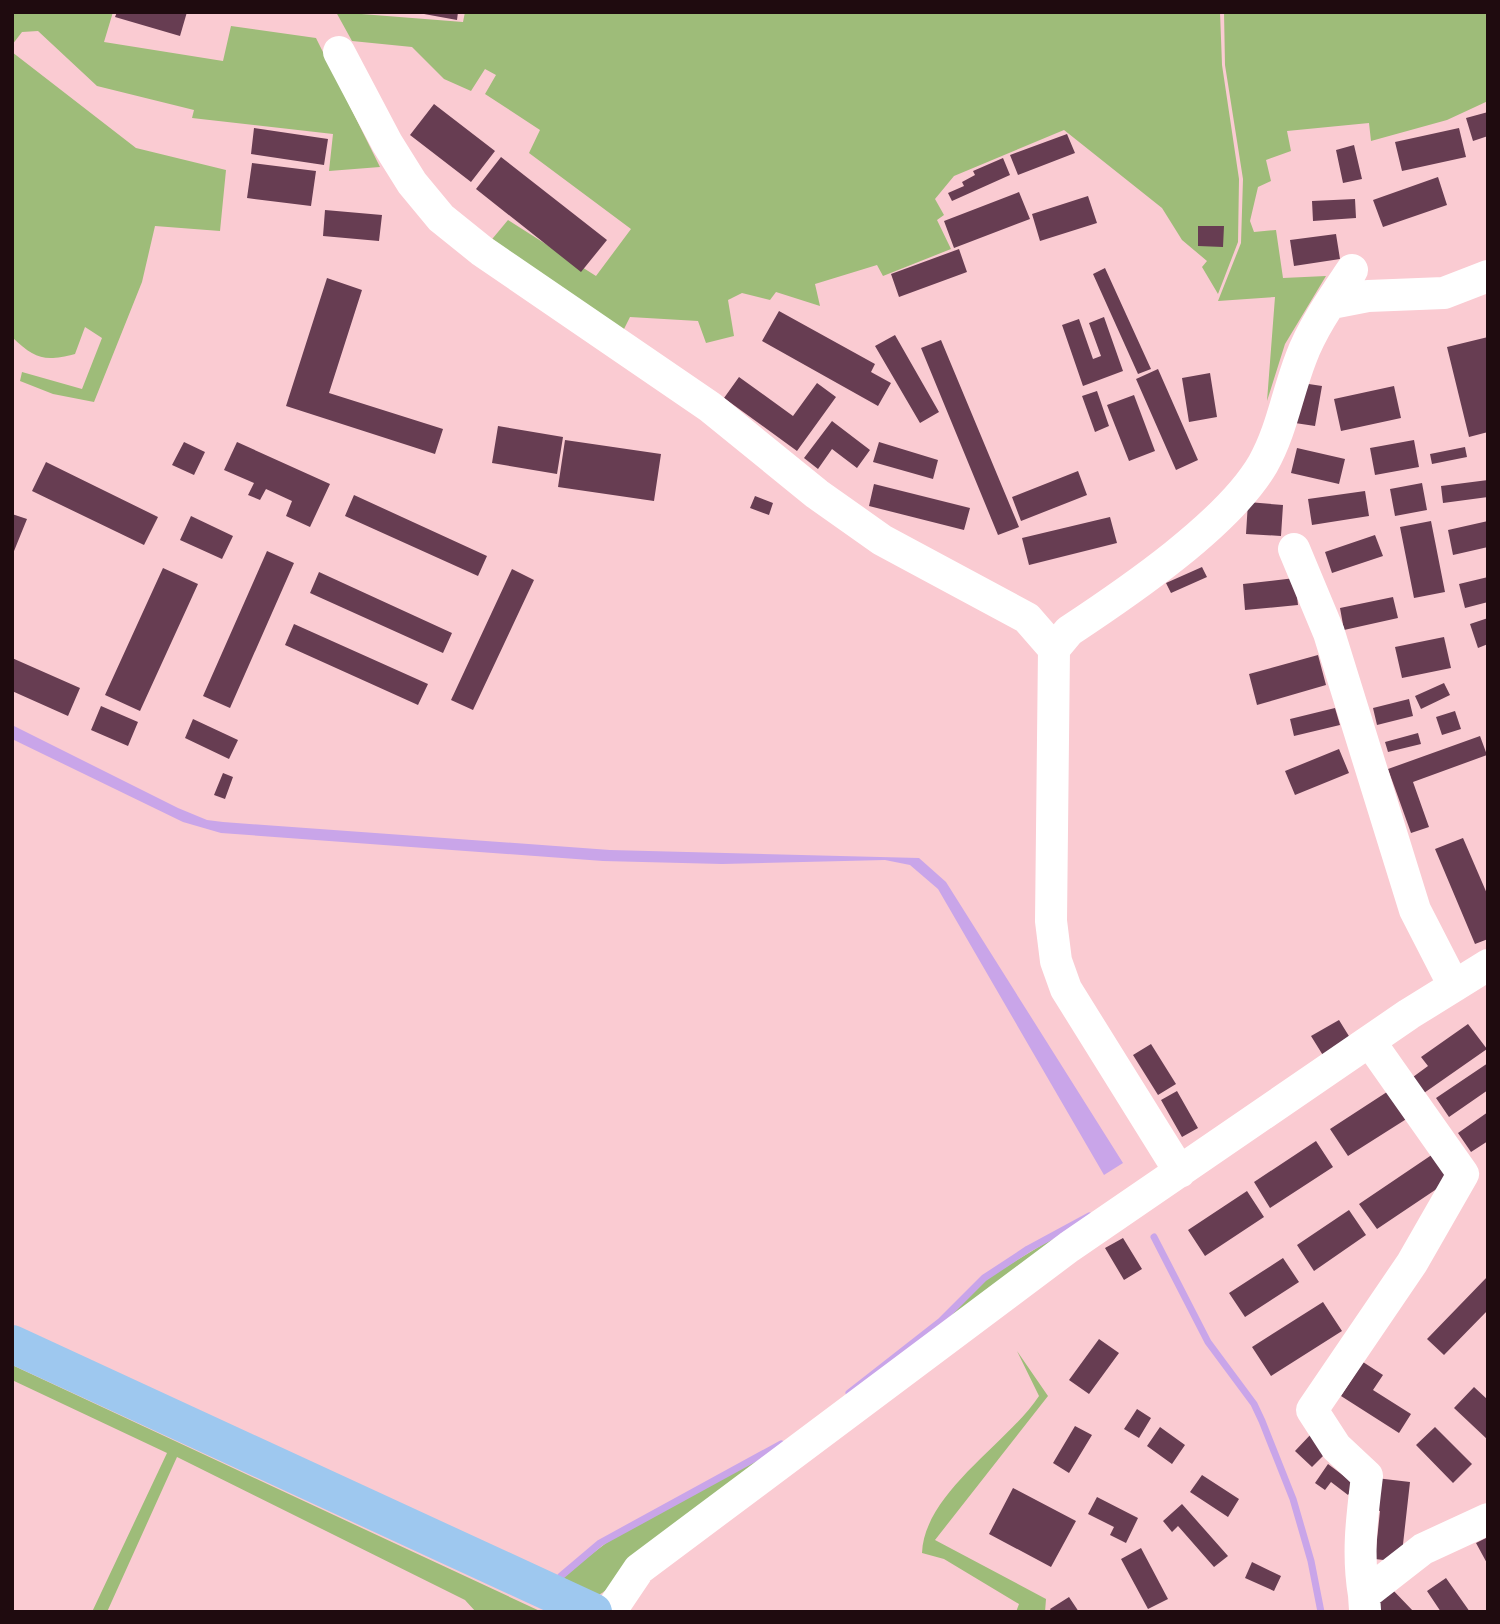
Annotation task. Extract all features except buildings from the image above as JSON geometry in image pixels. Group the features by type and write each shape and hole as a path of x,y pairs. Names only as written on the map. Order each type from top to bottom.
{"main road":[{"path":"12,1345 593,1612"}],"street":[{"path":"339,52 387,143 412,183 442,218 482,251 710,407 817,494 882,540 1027,618 1054,649"},
{"path":"1180,1172 1066,989 1056,961 1051,921 1054,649 1069,631 1228,509 1261,466 1281,427 1289,389 1302,354 1352,270"},
{"path":"1332,303 1368,296 1444,293 1488,276"},
{"path":"1294,549 1329,633 1415,910 1454,986"},
{"path":"610,1612 639,1569 893,1381 992,1302 1370,1042 1488,965"},
{"path":"1365,1604 1359,1555 1367,1476 1336,1447 1312,1410 1412,1263 1464,1174 1370,1042"},
{"path":"1365,1604 1423,1549 1488,1519"}],"green space":[{"path":"12,12 113,12 104,42 223,61 231,26 316,38 380,167 329,171 333,134 192,118 194,110 97,86 38,31 22,32 12,45"},
{"path":"336,12 463,22 465,12 1220,12 1222,65 1239,179 1238,242 1218,294 1202,267 1207,261 1182,240 1162,208 1064,130 954,176 935,199 944,215 937,220 951,249 883,276 877,265 815,284 820,306 776,292 770,300 742,293 728,300 734,336 706,343 698,321 630,317 621,335 488,244 508,220 596,276 631,229 529,153 540,130 485,94 496,75 485,69 471,91 444,79 412,47 352,41"},
{"path":"1224,12 1488,12 1488,101 1447,120 1371,141 1369,123 1287,131 1291,151 1266,160 1271,181 1258,187 1250,221 1254,232 1276,230 1283,278 1326,276 1285,344 1267,401 1275,297 1218,301 1241,243 1243,179 1225,65"},
{"path":"12,52 136,148 226,170 220,231 155,226 142,282 94,402 53,394 20,381 22,372 82,389 102,338 85,327 75,354 48,358 27,350 12,337"},
{"path":"1078,1223 703,1519 602,1593 597,1596 562,1577 614,1537 785,1444 942,1322 986,1279"},
{"path":"1017,1351 1048,1396 935,1540 1046,1599 1045,1612 1016,1612 1019,1604 944,1559 922,1553 926,1531 952,1489 1039,1396"},
{"path":"12,1365 542,1612 476,1612 465,1600 177,1457 107,1612 92,1612 167,1453 12,1380"}],"shaded area":[{"path":"12,725 207,820 610,850 919,858 946,882 1123,1163 1104,1175 938,889 910,865 885,860 722,864 603,861 221,833 183,822 12,739"}],"waterway":[{"path":"849,1393 941,1321 984,1278 1028,1249 1089,1216"},
{"path":"1154,1237 1208,1342 1254,1404 1262,1421 1293,1499 1311,1561 1321,1612"},
{"path":"561,1576 600,1543 781,1444"}]}
